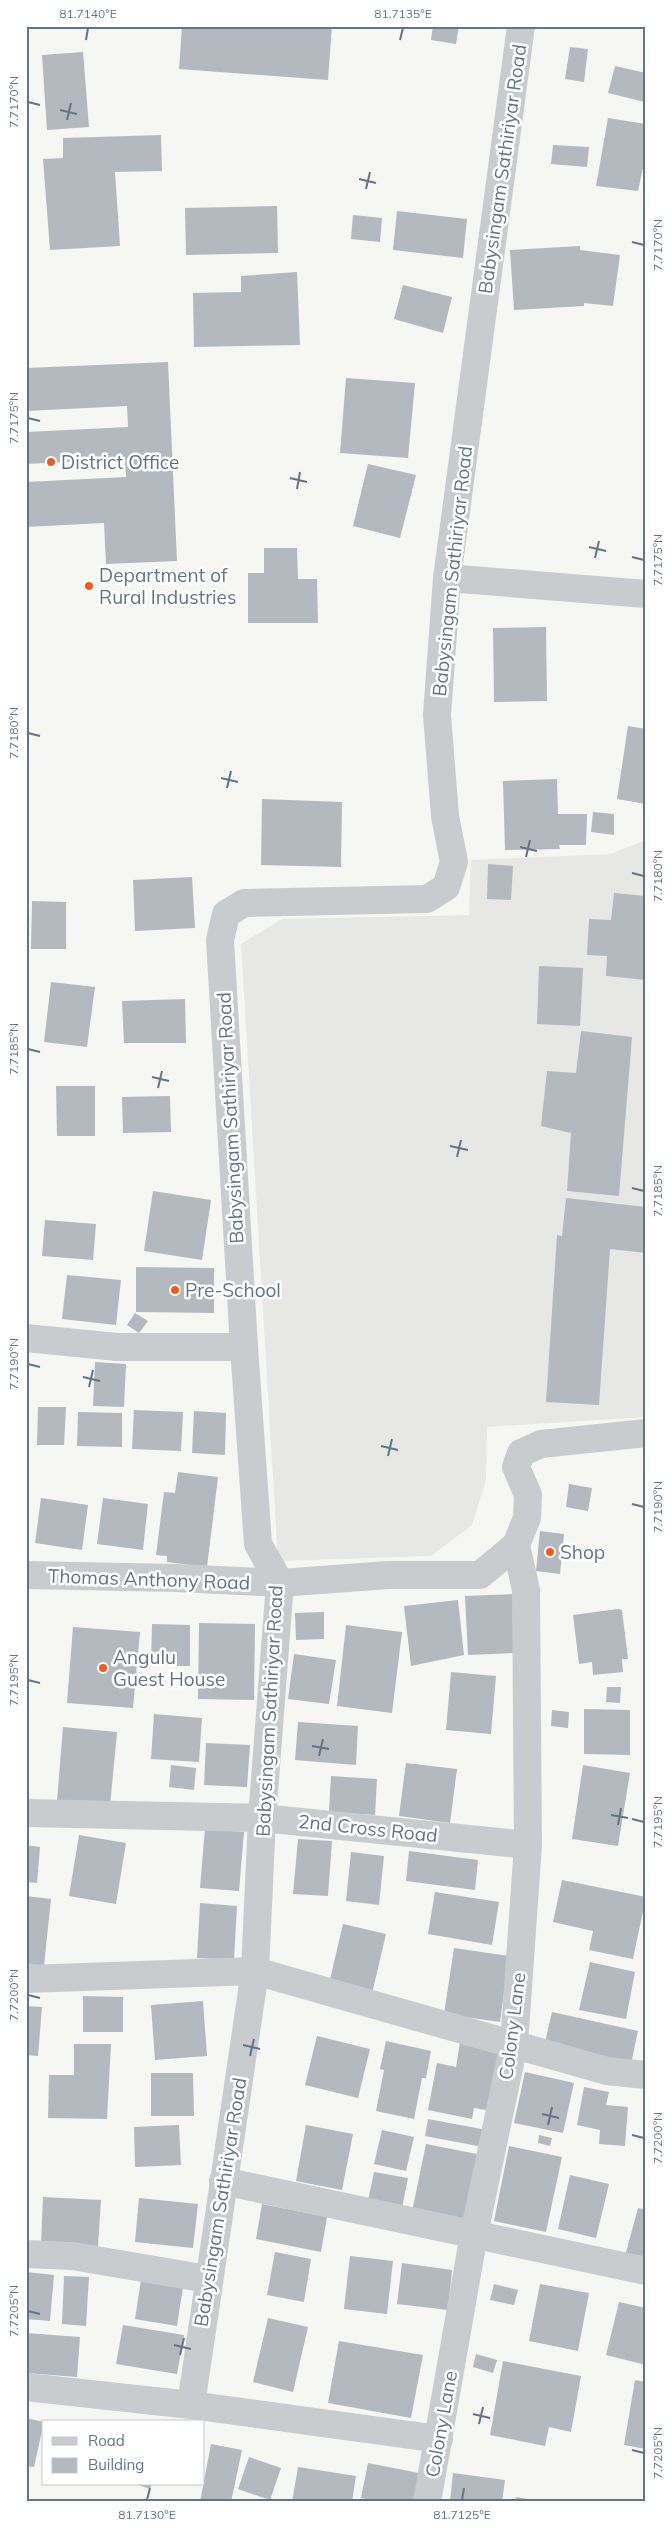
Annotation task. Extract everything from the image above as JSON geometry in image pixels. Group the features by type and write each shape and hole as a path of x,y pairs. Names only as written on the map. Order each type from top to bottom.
{"street":[{"name":"Babysingam Sathiriyar Road","path":"191,2405 208,2279 255,1971 262,1818 280,1583 258,1544 244,1347 220,940 226,914 244,903 426,899 446,887 454,862 445,816 437,715 447,578 521,26"},
{"path":"447,578 646,594"},
{"path":"26,1338 117,1347 244,1347"},
{"name":"Thomas Anthony Road","path":"26,1575 177,1578 280,1583 388,1575 480,1575 516,1545 527,1518 528,1495 516,1467 521,1453 541,1444 646,1433"},
{"name":"Colony Lane","path":"427,2502 474,2234 514,2044 528,1845 526,1590 516,1545"},
{"name":"2nd Cross Road","path":"26,1813 262,1818 528,1845"},
{"path":"26,1979 255,1971 607,2070 646,2075"},
{"path":"223,2181 646,2271"},
{"path":"26,2254 72,2256 208,2279"},
{"path":"26,2387 191,2405 439,2439"}],"shaded area":[{"path":"646,840 646,1417 487,1427 486,1480 472,1525 431,1556 278,1561 241,944 282,919 469,915 471,860 610,854"}],"building":[{"path":"182,26 332,26 328,80 179,69"},
{"path":"433,26 459,26 456,44 431,40"},
{"path":"570,47 588,49 584,82 565,79"},
{"path":"83,52 89,127 47,130 42,55"},
{"path":"615,66 646,73 645,102 608,93"},
{"path":"608,118 646,124 646,154 638,191 596,186"},
{"path":"161,135 162,171 115,172 120,246 50,250 43,159 63,158 63,138"},
{"path":"553,145 589,147 587,167 551,164"},
{"path":"277,206 278,253 186,255 185,208"},
{"path":"397,211 467,219 463,258 393,250"},
{"path":"353,215 382,218 380,242 351,239"},
{"path":"580,246 580,250 620,255 613,306 584,303 584,306 514,310 510,250"},
{"path":"297,272 300,345 194,347 193,293 241,292 241,276"},
{"path":"403,285 452,297 443,333 394,319"},
{"name":"District Office","path":"168,362 177,561 106,564 104,523 26,527 26,482 126,477 125,459 26,464 26,432 128,427 127,406 26,411 26,368"},
{"path":"346,378 415,383 408,458 340,453"},
{"path":"368,464 416,475 400,538 353,526"},
{"path":"264,548 297,548 298,579 317,579 318,623 248,623 248,573 264,573"},
{"path":"546,627 547,701 494,702 493,628"},
{"path":"628,726 646,729 646,804 617,799"},
{"path":"557,779 558,814 587,814 586,845 559,845 560,849 505,850 503,781"},
{"path":"262,799 342,802 341,867 261,865"},
{"path":"593,812 614,814 614,835 591,832"},
{"path":"488,864 513,866 511,900 487,899"},
{"path":"192,877 195,928 135,931 133,880"},
{"path":"614,893 646,896 646,980 606,976 607,956 587,955 589,919 611,920"},
{"path":"32,901 66,902 66,949 31,949"},
{"path":"539,966 583,968 580,1026 537,1024"},
{"path":"51,982 95,987 87,1047 44,1042"},
{"path":"185,999 186,1043 124,1043 122,1001"},
{"path":"581,1031 632,1037 619,1196 567,1191 571,1133 541,1126 547,1071 576,1073"},
{"path":"56,1086 95,1086 95,1136 57,1136"},
{"path":"170,1096 171,1132 123,1133 122,1097"},
{"path":"153,1191 211,1200 202,1260 144,1251"},
{"path":"566,1198 646,1207 646,1253 610,1249 599,1405 546,1402 557,1235 562,1236"},
{"path":"45,1220 96,1224 93,1260 42,1256"},
{"name":"Pre-School","path":"136,1267 214,1268 214,1313 136,1312"},
{"path":"67,1275 121,1280 116,1325 62,1319"},
{"path":"135,1313 148,1321 139,1333 127,1325"},
{"path":"95,1362 126,1364 124,1407 93,1406"},
{"path":"38,1407 66,1407 64,1445 37,1445"},
{"path":"134,1410 183,1412 181,1451 132,1449"},
{"path":"194,1411 226,1413 225,1455 192,1453"},
{"path":"78,1412 122,1413 122,1447 77,1446"},
{"path":"178,1472 218,1477 207,1567 167,1562 167,1556 156,1555 164,1492 175,1493"},
{"path":"569,1484 592,1488 588,1511 566,1507"},
{"path":"41,1498 88,1505 82,1550 35,1543"},
{"path":"103,1498 148,1504 143,1550 97,1544"},
{"name":"Shop","path":"540,1531 564,1534 560,1574 536,1571"},
{"path":"513,1594 516,1653 468,1655 465,1596"},
{"path":"458,1600 464,1655 411,1666 404,1606"},
{"path":"622,1610 628,1659 622,1659 623,1672 593,1675 592,1662 579,1664 573,1615"},
{"path":"324,1612 324,1639 296,1640 295,1613"},
{"path":"199,1623 255,1624 254,1700 198,1699"},
{"path":"152,1624 190,1625 190,1666 151,1666"},
{"path":"346,1625 402,1632 392,1713 337,1706"},
{"name":"Angulu Guest House","path":"73,1627 140,1632 133,1708 67,1703"},
{"path":"294,1654 336,1660 329,1704 288,1699"},
{"path":"451,1672 496,1676 491,1734 446,1730"},
{"path":"607,1687 621,1687 620,1703 606,1702"},
{"path":"584,1709 630,1710 630,1755 584,1754"},
{"path":"552,1710 569,1712 568,1728 551,1726"},
{"path":"154,1714 202,1718 199,1762 151,1759"},
{"path":"298,1722 358,1726 356,1765 295,1760"},
{"path":"63,1727 117,1732 110,1806 57,1801"},
{"path":"206,1743 250,1745 247,1787 204,1785"},
{"path":"406,1763 457,1769 450,1823 399,1816"},
{"path":"171,1765 196,1768 194,1790 169,1787"},
{"path":"583,1765 630,1773 618,1846 572,1839"},
{"path":"331,1776 377,1779 375,1815 329,1812"},
{"path":"205,1829 244,1832 239,1891 200,1888"},
{"path":"79,1835 126,1843 116,1904 69,1896"},
{"path":"298,1839 332,1841 328,1896 293,1894"},
{"path":"26,1845 40,1847 37,1883 26,1882"},
{"path":"409,1851 478,1860 475,1890 406,1881"},
{"path":"351,1852 384,1856 379,1905 346,1901"},
{"path":"562,1880 646,1897 633,1959 589,1950 593,1931 553,1922"},
{"path":"435,1892 499,1902 492,1945 428,1934"},
{"path":"26,1896 51,1899 44,1966 26,1964"},
{"path":"200,1903 237,1906 234,1960 197,1958"},
{"path":"343,1924 386,1934 371,1998 328,1988"},
{"path":"454,1948 509,1956 500,2022 444,2014"},
{"path":"590,1962 635,1972 626,2019 579,2010"},
{"path":"83,1996 123,1997 123,2032 83,2032"},
{"path":"203,2001 207,2056 155,2060 151,2005"},
{"path":"26,2006 42,2007 38,2056 26,2055"},
{"path":"552,2012 638,2031 630,2069 543,2051"},
{"path":"317,2036 370,2049 358,2098 305,2085"},
{"path":"386,2041 431,2051 426,2078 422,2078 414,2119 376,2111 384,2070 380,2069"},
{"path":"460,2042 503,2050 492,2111 474,2108 472,2119 428,2110 437,2063 456,2067"},
{"path":"74,2044 111,2044 107,2119 48,2118 49,2075 74,2075"},
{"path":"525,2072 574,2083 563,2133 514,2123"},
{"path":"151,2073 193,2073 194,2116 151,2116"},
{"path":"584,2087 609,2092 606,2105 628,2107 625,2146 599,2144 600,2130 577,2125"},
{"path":"428,2119 487,2130 483,2147 425,2136"},
{"path":"179,2125 181,2165 135,2167 134,2127"},
{"path":"306,2125 353,2134 342,2190 296,2181"},
{"path":"382,2130 414,2137 406,2171 374,2164"},
{"path":"539,2135 552,2138 550,2146 538,2143"},
{"path":"426,2144 477,2154 464,2222 412,2212"},
{"path":"509,2146 562,2157 546,2232 494,2221"},
{"path":"374,2172 408,2178 402,2208 368,2201"},
{"path":"570,2175 609,2184 596,2238 558,2229"},
{"path":"43,2197 101,2200 98,2246 41,2243"},
{"path":"139,2198 198,2204 193,2248 135,2242"},
{"path":"262,2204 327,2217 321,2252 256,2239"},
{"path":"638,2208 646,2210 646,2261 625,2256"},
{"path":"275,2252 311,2259 304,2302 267,2295"},
{"path":"350,2256 393,2261 387,2314 344,2309"},
{"path":"402,2263 452,2270 448,2310 397,2304"},
{"path":"26,2272 54,2275 50,2321 26,2319"},
{"path":"64,2276 89,2277 86,2326 62,2324"},
{"path":"141,2280 183,2287 177,2326 135,2319"},
{"path":"494,2284 518,2290 514,2305 490,2300"},
{"path":"540,2284 589,2293 578,2351 529,2341"},
{"path":"619,2302 646,2308 646,2365 606,2355"},
{"path":"268,2318 308,2327 293,2392 253,2382"},
{"path":"123,2325 184,2335 177,2374 116,2364"},
{"path":"26,2333 80,2337 77,2377 26,2373"},
{"path":"339,2341 423,2355 411,2418 328,2403"},
{"path":"476,2354 497,2360 493,2373 473,2367"},
{"path":"503,2361 581,2376 571,2432 549,2427 545,2446 490,2435"},
{"path":"635,2380 646,2382 646,2449 624,2445"},
{"path":"26,2418 42,2422 42,2431 34,2467 26,2466"},
{"path":"211,2444 242,2450 231,2502 200,2502 203,2486 205,2486"},
{"path":"249,2457 281,2468 270,2500 238,2489"},
{"path":"368,2463 424,2474 418,2502 383,2502 361,2498"},
{"path":"298,2467 356,2476 352,2502 292,2502"},
{"path":"453,2473 505,2480 502,2502 450,2502"},
{"path":"516,2497 540,2501 540,2502 515,2502"}],"place":[{"name":"District Office","path":"51,462"},
{"name":"Department of Rural Industries","path":"89,586"},
{"name":"Pre-School","path":"175,1290"},
{"name":"Shop","path":"550,1552"},
{"name":"Angulu Guest House","path":"103,1668"}]}
